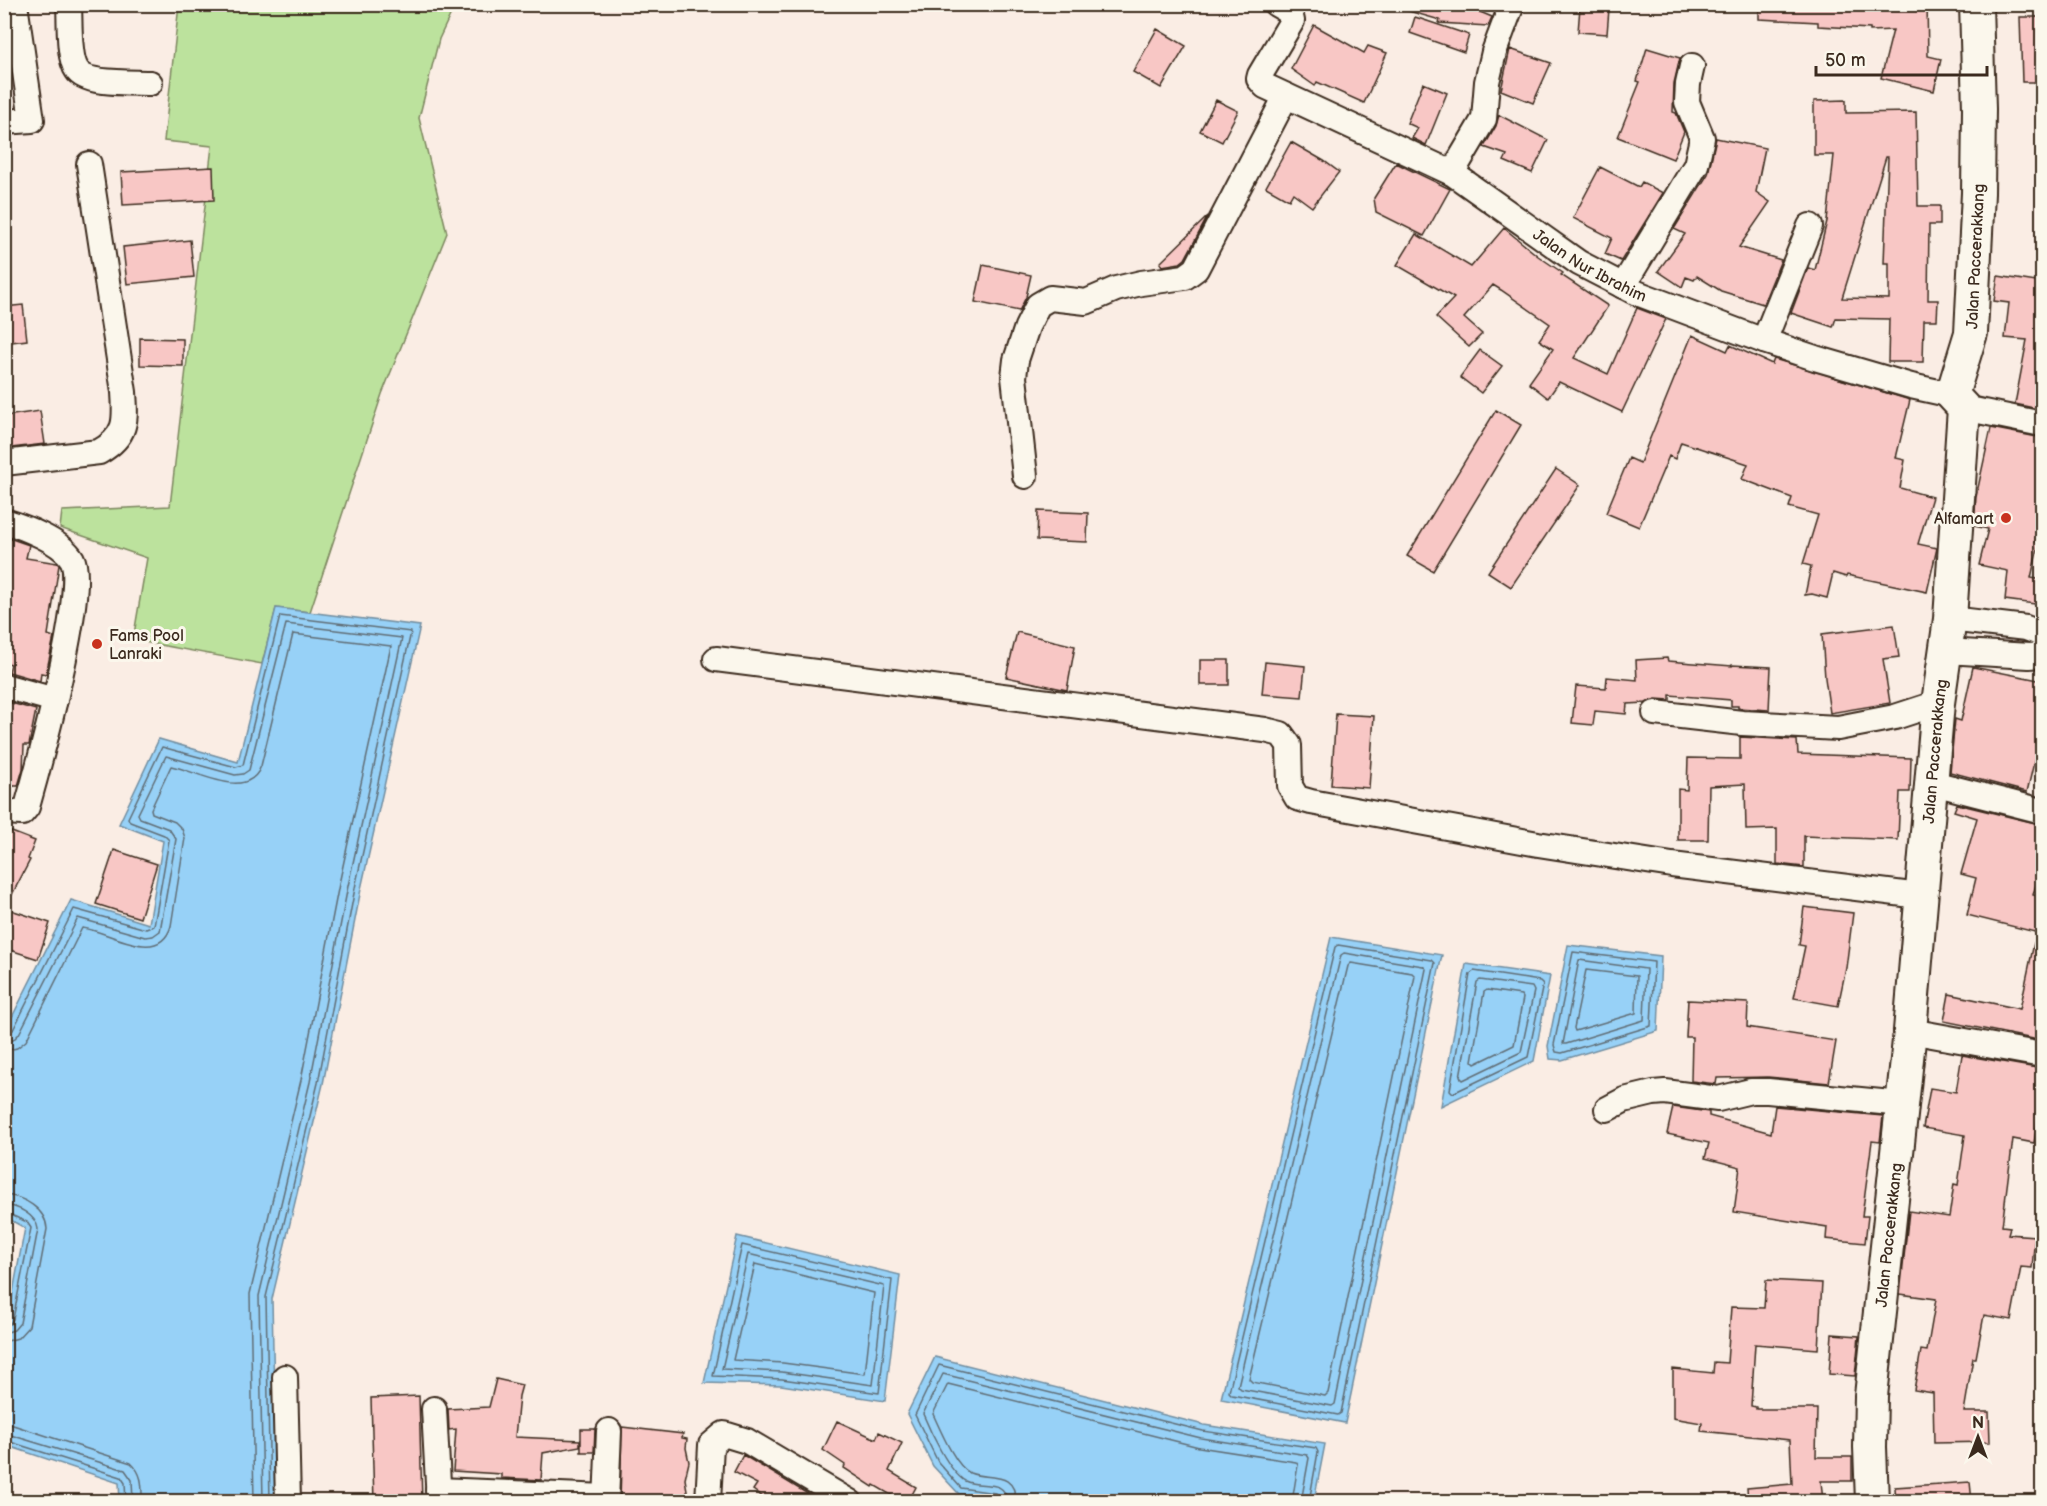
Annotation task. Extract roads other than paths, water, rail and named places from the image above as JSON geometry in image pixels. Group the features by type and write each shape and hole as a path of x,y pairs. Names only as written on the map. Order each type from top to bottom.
{"main road":[{"name":"Jalan Paccerakkang","path":"1872,1502 1871,1396 1910,1031 1920,896 1933,783 1938,703 1950,619 1958,401 1971,333 1978,193 1979,109 1976,4"}],"street":[{"path":"4,122 32,120 15,4"},
{"path":"69,4 72,53 76,70 92,80 150,82"},
{"path":"1452,173 1484,119 1486,82 1494,52 1512,4"},
{"name":"Jalan Nur Ibrahim","path":"1290,8 1292,21 1260,75 1261,83 1452,173 1579,263 1623,286 1764,341 1958,401 2043,424"},
{"path":"1623,286 1696,165 1702,138 1687,102 1692,66"},
{"path":"1026,476 1014,377 1016,360 1027,327 1038,305 1050,298 1086,302 1116,289 1185,277 1196,269 1286,96"},
{"path":"4,463 99,452 111,445 125,425 124,392 89,164"},
{"path":"1764,341 1810,226"},
{"path":"4,521 54,543 71,558 76,570 75,592 55,700 27,807 22,813 4,812"},
{"path":"1950,619 2026,628 2043,634"},
{"path":"1946,651 2043,655"},
{"path":"716,659 1265,730 1281,734 1288,745 1290,786 1297,798 1311,802 1538,844 1672,865 1920,896"},
{"path":"4,686 55,700"},
{"path":"1655,713 1742,723 1838,728 1895,717 1938,703"},
{"path":"1933,783 2043,811"},
{"path":"1910,1031 2043,1055"},
{"path":"1607,1109 1624,1100 1665,1092 1718,1099 1751,1091 1768,1091 1902,1104"},
{"path":"285,1377 288,1502"},
{"path":"434,1409 438,1496 606,1499 609,1431"},
{"path":"708,1502 711,1445 724,1434 747,1441 850,1502"}],"water":[{"path":"276,608 420,626 361,889 323,1084 272,1299 276,1501 120,1501 119,1483 5,1445 5,1334 25,1228 5,1217 4,1033 71,900 149,924 163,841 119,824 159,739 238,762"},
{"path":"1331,937 1442,955 1345,1423 1221,1399"},
{"path":"1568,945 1661,956 1658,1031 1562,1060 1550,1059 1548,1046"},
{"path":"1466,964 1550,976 1534,1061 1441,1106"},
{"path":"737,1236 900,1275 885,1401 781,1385 704,1383"},
{"path":"935,1357 1204,1425 1325,1444 1314,1501 1014,1502 959,1494 933,1466 907,1414"}],"place":[{"name":"Alfamart","path":"2006,518"},
{"name":"Fams Pool Lanraki","path":"97,644"}]}
